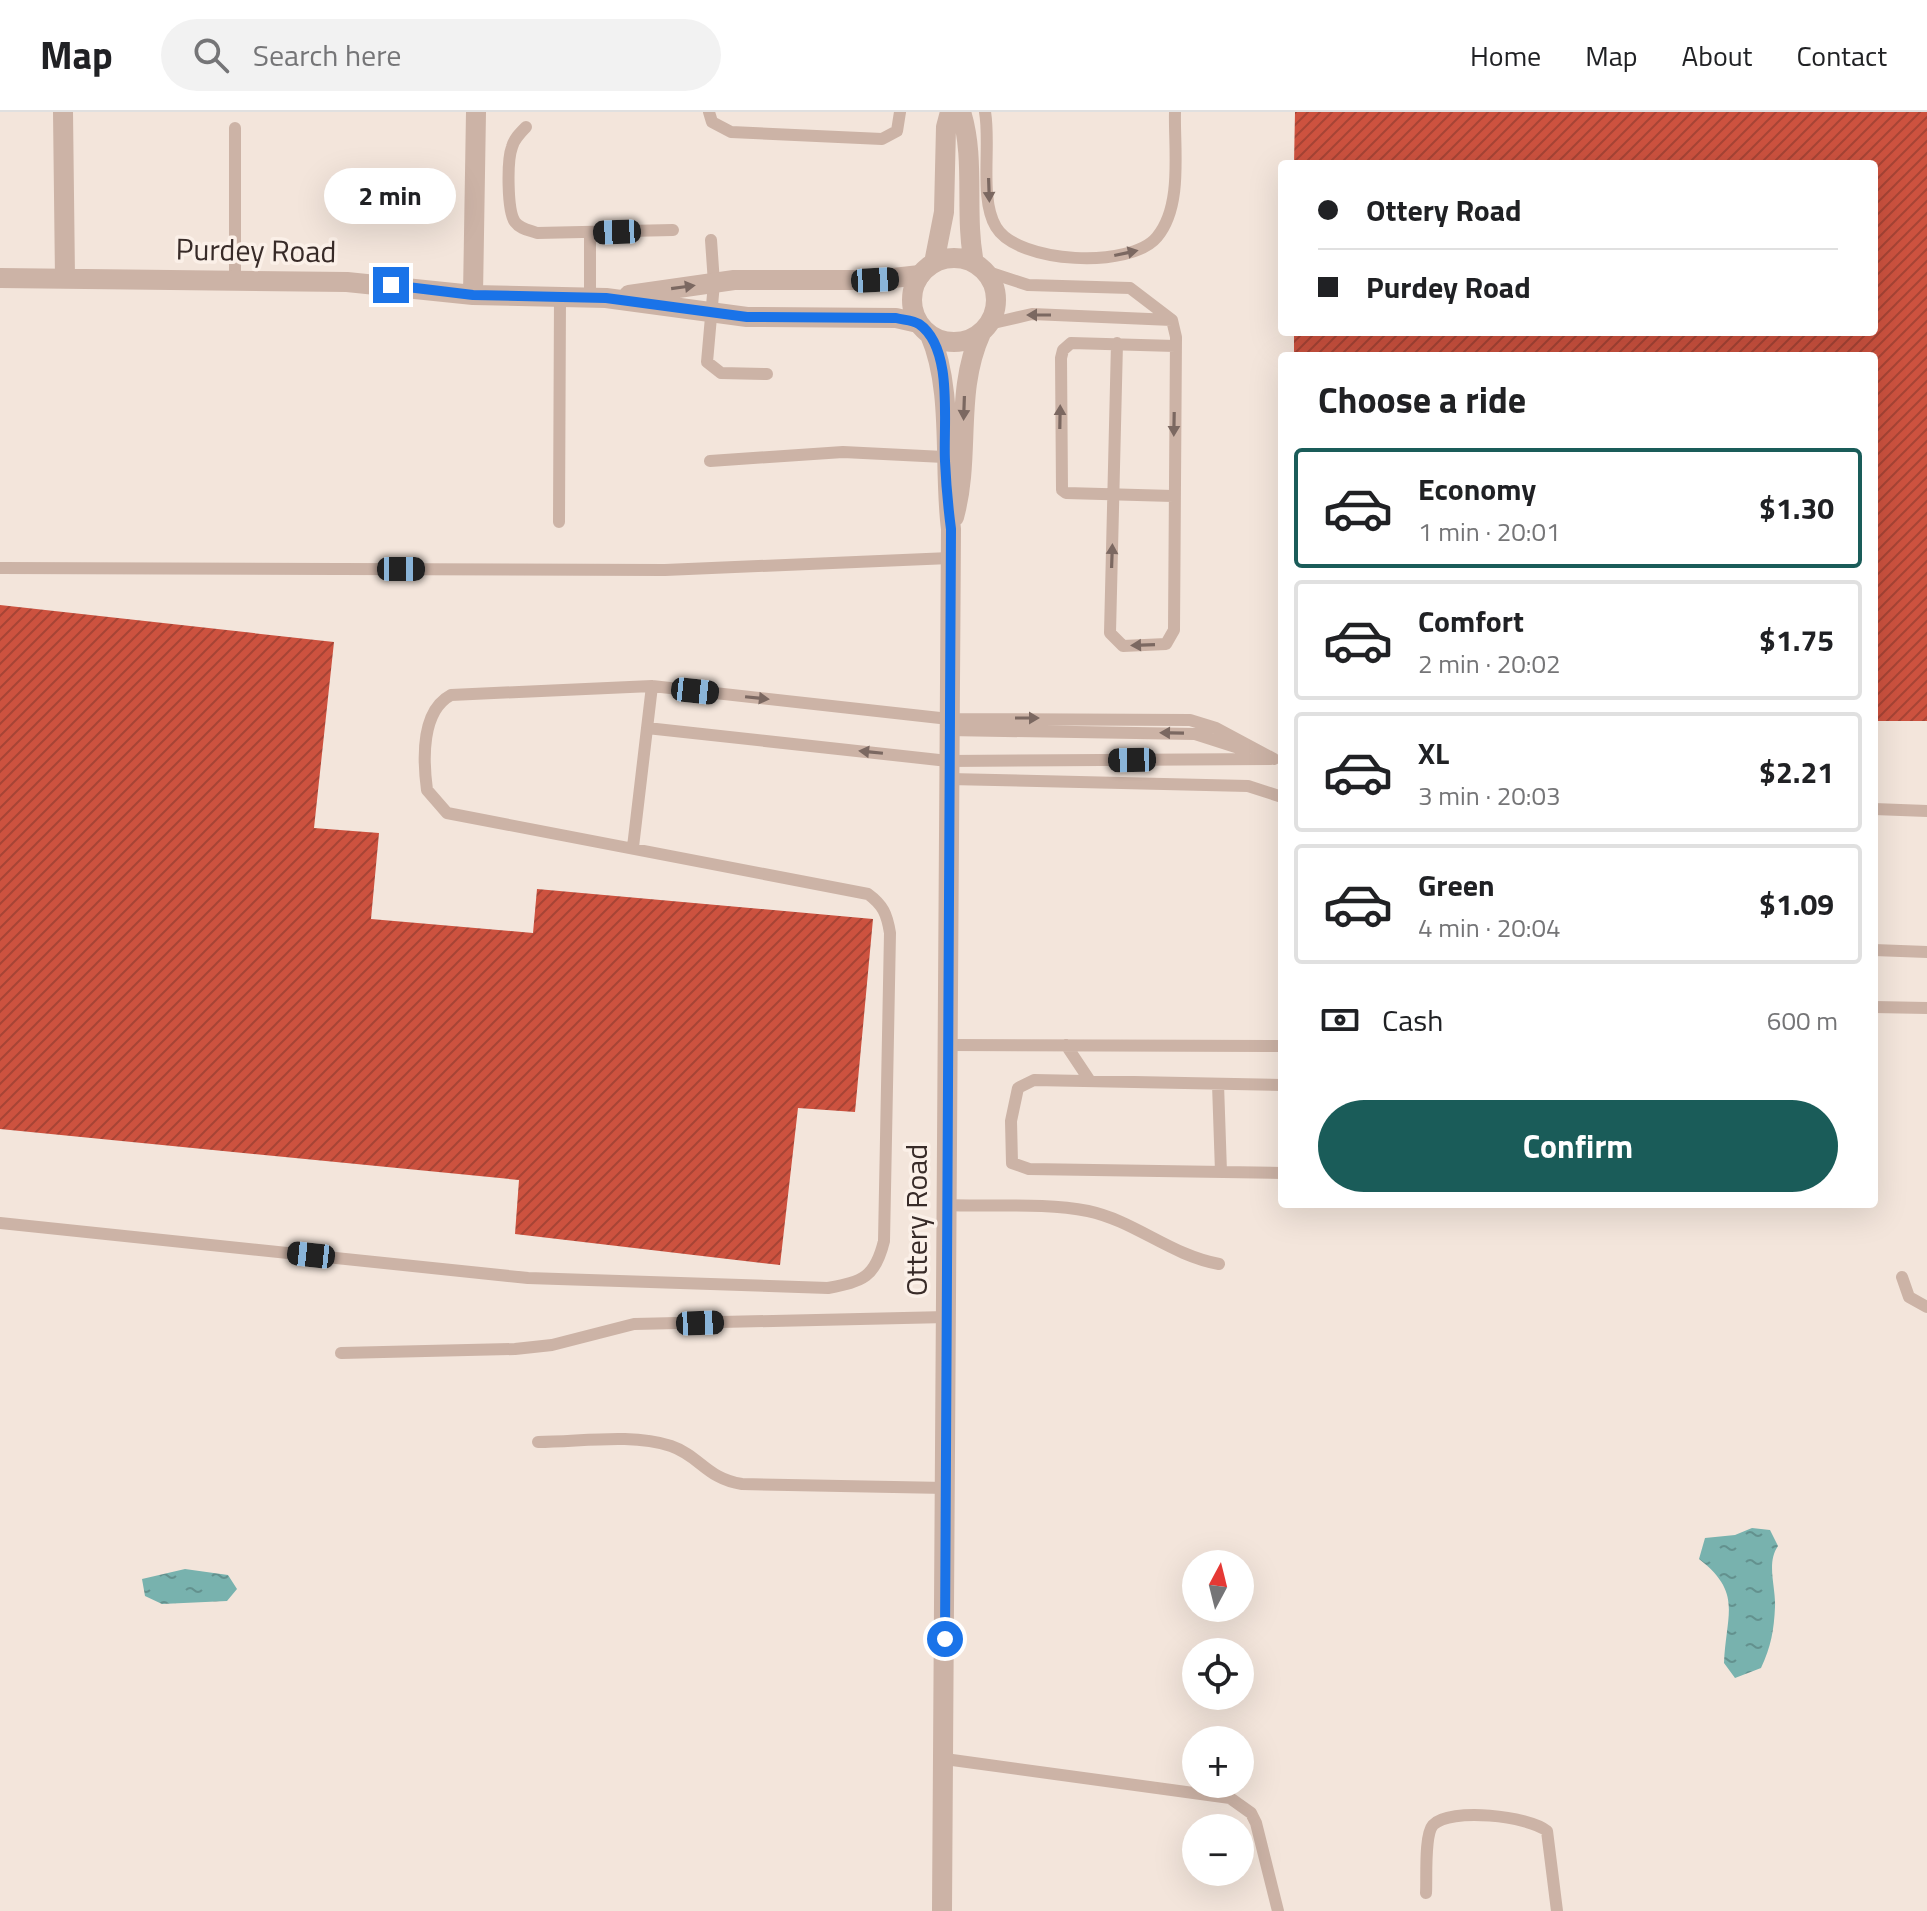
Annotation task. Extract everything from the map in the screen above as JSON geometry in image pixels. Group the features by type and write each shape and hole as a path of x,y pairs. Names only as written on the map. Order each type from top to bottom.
{"street":[{"path":"63,112 65,278"},
{"path":"473,295 476,112"},
{"path":"950,112 946,127 944,212 927,269 913,290 912,307 924,329 956,342 985,329 996,297 980,267 967,220 966,127 961,112"},
{"path":"927,269 947,258 980,267"},
{"name":"Purdey Road","path":"598,298 714,283 927,269"},
{"name":"Purdey Road","path":"0,278 391,285 473,295 598,298 747,317 896,318 924,329"},
{"name":"Ottery Road","path":"924,329 944,380 944,457 951,529 942,1911"},
{"name":"Ottery Road","path":"951,529 961,492 966,373 985,329"}],"lane":[{"path":"709,112 712,122 731,132 882,139 897,131 900,112"},
{"path":"985,112 989,210 1004,237 1017,246 1048,255 1116,256 1132,254 1148,246 1167,220 1172,202 1175,112"},
{"path":"526,127 512,145 510,156 510,207 516,223 537,233 673,230"},
{"path":"235,128 235,281"},
{"path":"590,233 598,298"},
{"path":"711,240 714,283 707,354 713,370 767,374"},
{"path":"980,267 1028,285 1130,288 1172,320 1175,346 1173,636 1166,644 1123,646 1110,633 1117,343"},
{"path":"559,522 560,297"},
{"path":"985,329 1032,314 1172,320"},
{"path":"1173,496 1066,493 1059,485 1060,388 1061,358 1066,345 1117,343 1175,346"},
{"path":"710,461 843,452 944,457"},
{"path":"0,568 665,570 950,558"},
{"path":"633,847 652,686"},
{"path":"0,1223 528,1278 828,1288 864,1277 879,1262 884,1241 888,915 868,894 447,813 427,790 429,719 440,701 451,695 652,686 949,724 1195,734 1278,760"},
{"path":"647,728 948,770 1248,786 1278,796"},
{"path":"948,770 1278,760"},
{"path":"1878,809 1927,811"},
{"path":"1878,950 1927,952"},
{"path":"1878,1007 1927,1008"},
{"path":"948,1045 1278,1046"},
{"path":"1066,1045 1090,1081"},
{"path":"1278,1085 1034,1080 1018,1088 1011,1121 1012,1163 1029,1169 1278,1173"},
{"path":"1218,1084 1221,1172"},
{"path":"947,1205 1088,1211 1112,1219 1172,1251 1219,1264"},
{"path":"1902,1277 1909,1297 1927,1307"},
{"path":"341,1353 515,1349 552,1345 634,1324 947,1317"},
{"path":"538,1442 646,1441 672,1446 714,1477 742,1484 946,1488"},
{"path":"945,1759 1230,1798 1251,1813 1256,1823 1278,1911"},
{"path":"1426,1893 1428,1841 1434,1824 1443,1818 1468,1816 1520,1818 1539,1824 1547,1831 1557,1911"}],"water":[{"path":"1752,1528 1770,1530 1778,1546 1772,1567 1774,1623 1770,1646 1761,1668 1735,1678 1724,1663 1729,1618 1727,1594 1713,1571 1699,1559 1705,1538 1735,1535"},
{"path":"185,1569 228,1575 237,1589 227,1601 162,1604 145,1596 142,1579"}],"building":[{"path":"1295,112 1927,112 1927,721 1878,721 1878,352 1294,352 1294,336 1878,336 1878,160 1294,160"},
{"path":"0,605 334,642 314,828 379,833 371,919 533,933 537,889 873,919 855,1112 798,1108 780,1265 515,1234 519,1180 0,1129"}],"route":[{"path":"391,285 473,295 606,298 747,317 896,318 918,323 930,335 937,351 944,380 944,457 951,529 945,1639"}]}
